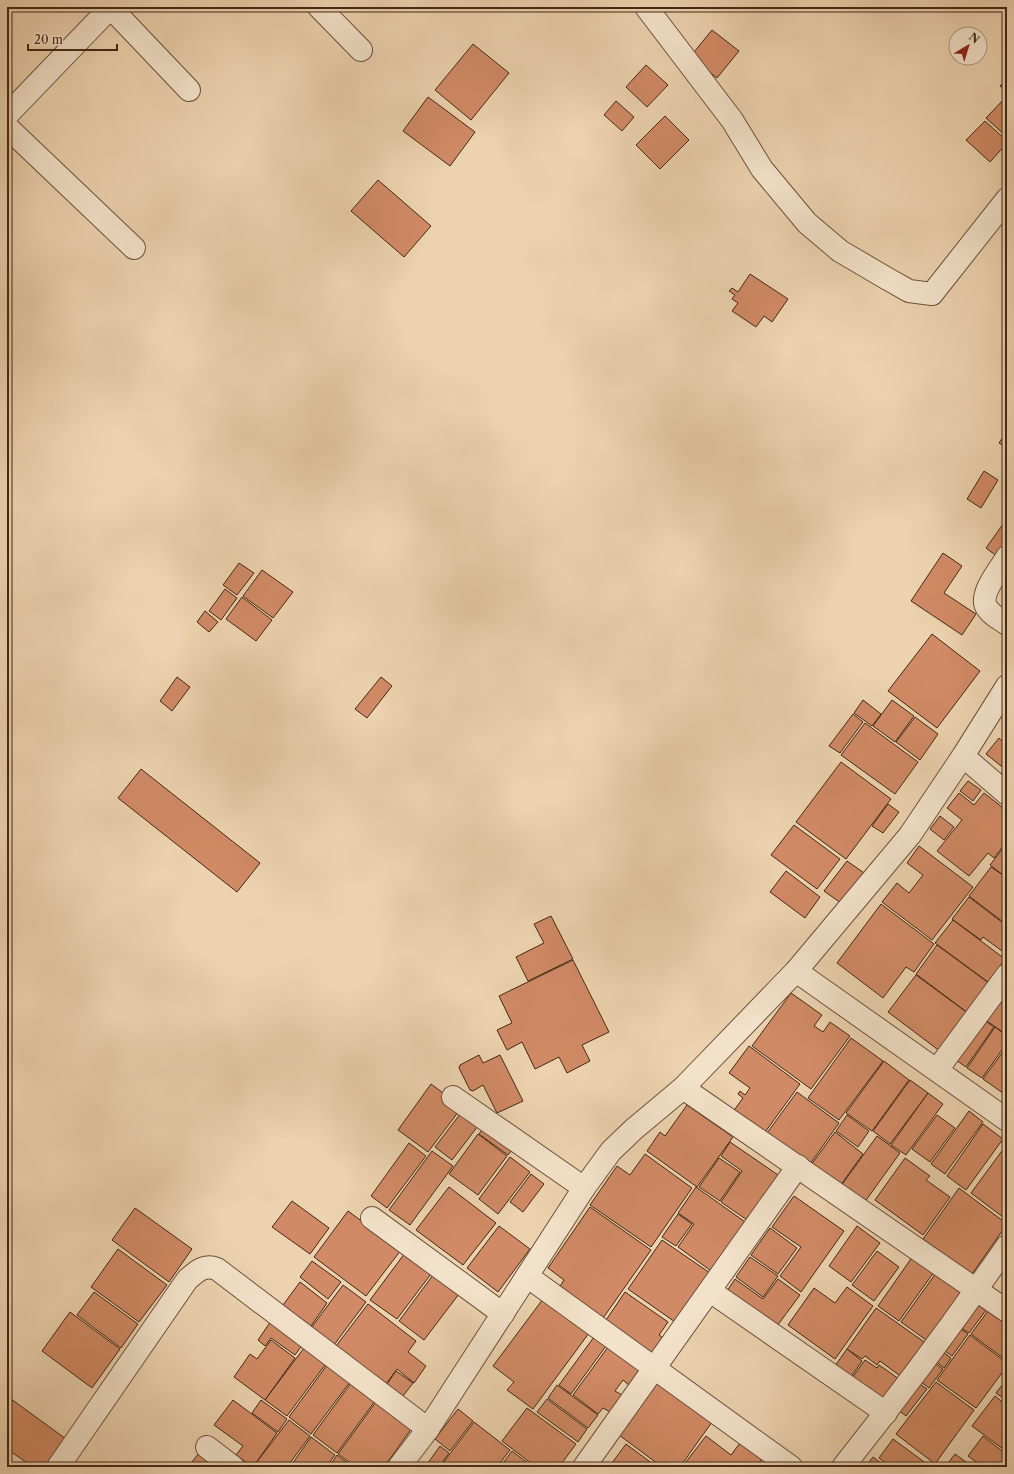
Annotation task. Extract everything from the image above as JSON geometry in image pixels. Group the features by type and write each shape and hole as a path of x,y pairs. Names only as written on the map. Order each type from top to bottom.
{"street":[{"path":"7,114 111,7 189,90"},
{"path":"319,7 361,50"},
{"path":"646,7 732,120 762,169 807,223 840,251 909,291 932,294 1007,199"},
{"path":"7,127 134,248"},
{"path":"1007,557 989,585 984,598 986,608 1007,624"},
{"path":"399,1467 428,1429 584,1188 611,1151 634,1129 683,1088 796,971 910,835 963,756 1007,686"},
{"path":"963,756 1007,794"},
{"path":"796,971 1007,1120"},
{"path":"936,1070 1007,975"},
{"path":"683,1088 1007,1311"},
{"path":"453,1097 584,1188"},
{"path":"584,1467 798,1166"},
{"path":"372,1218 503,1314"},
{"path":"843,1467 886,1413 1007,1246"},
{"path":"58,1467 187,1280 195,1272 204,1267 211,1266 217,1269 428,1429"},
{"path":"527,1276 791,1467"},
{"path":"710,1291 886,1413"},
{"path":"207,1447 233,1467"}],"building":[{"path":"712,30 739,51 717,78 690,57"},
{"path":"473,44 509,73 471,120 435,90"},
{"path":"646,65 668,85 647,107 626,87"},
{"path":"1007,78 1007,92 1000,86"},
{"path":"428,97 475,132 450,166 403,131"},
{"path":"1006,97 1007,98 1007,137 986,118"},
{"path":"616,101 634,117 622,131 604,115"},
{"path":"665,116 689,140 660,169 636,145"},
{"path":"985,121 1007,141 1007,143 990,162 966,140"},
{"path":"378,180 431,226 404,257 351,211"},
{"path":"750,274 788,299 772,322 764,316 756,327 732,311 738,303 732,299 735,295 729,291 732,288 738,292"},
{"path":"1007,431 1007,448 999,443"},
{"path":"984,471 998,480 981,508 967,499"},
{"path":"1006,520 1007,553 1002,560 986,548"},
{"path":"943,553 962,566 944,593 976,614 962,635 911,601"},
{"path":"239,563 254,573 237,595 223,585"},
{"path":"262,570 293,592 273,618 243,596"},
{"path":"225,589 237,598 221,620 209,611"},
{"path":"242,597 272,620 256,641 226,619"},
{"path":"205,611 218,622 209,632 197,622"},
{"path":"932,634 980,671 937,728 888,691"},
{"path":"177,677 190,687 172,711 160,701"},
{"path":"381,677 392,686 367,718 355,709"},
{"path":"863,700 881,714 872,726 854,713"},
{"path":"892,700 914,716 895,742 873,726"},
{"path":"853,714 863,722 840,753 829,746"},
{"path":"915,717 938,734 920,760 896,742"},
{"path":"865,723 918,762 895,794 841,755"},
{"path":"999,738 1007,745 1007,785 998,778 1005,769 986,754"},
{"path":"841,762 891,799 846,859 796,822"},
{"path":"141,769 260,863 237,892 118,798"},
{"path":"968,781 981,790 973,801 960,791"},
{"path":"959,793 974,805 984,793 1007,811 1007,841 994,858 988,853 969,876 937,851 962,820 947,808"},
{"path":"888,804 899,812 883,833 872,826"},
{"path":"940,816 954,827 944,840 930,829"},
{"path":"794,825 840,859 817,889 771,855"},
{"path":"1007,843 1007,878 990,865"},
{"path":"919,846 973,887 932,940 882,902 897,883 909,893 923,875 907,863"},
{"path":"847,861 867,875 845,906 824,891"},
{"path":"991,867 1007,878 1007,925 969,896"},
{"path":"786,871 820,897 805,918 770,892"},
{"path":"969,897 1007,926 1006,954 983,937 981,940 952,919"},
{"path":"881,904 934,944 914,972 906,967 883,998 837,963"},
{"path":"551,916 573,959 528,981 516,957 544,943 534,924"},
{"path":"953,920 1005,959 988,982 935,943"},
{"path":"937,945 990,984 968,1013 916,974"},
{"path":"573,960 609,1032 582,1045 590,1061 567,1073 559,1057 535,1069 522,1042 507,1050 497,1030 512,1023 499,996"},
{"path":"916,975 969,1014 941,1052 888,1012"},
{"path":"791,993 822,1015 814,1026 823,1032 830,1022 850,1036 811,1089 752,1046"},
{"path":"1002,993 1007,997 1007,1035 984,1019"},
{"path":"984,1020 994,1027 966,1067 956,1060"},
{"path":"995,1027 1007,1036 1007,1043 982,1078 967,1068"},
{"path":"851,1038 883,1061 839,1120 808,1098"},
{"path":"749,1046 800,1084 763,1135 732,1113 743,1098 738,1094 740,1091 745,1095 750,1088 729,1073"},
{"path":"1007,1046 1007,1096 983,1079"},
{"path":"479,1055 483,1063 500,1055 523,1101 497,1113 483,1085 473,1091 470,1090 459,1068 460,1065"},
{"path":"884,1061 909,1080 872,1131 846,1113"},
{"path":"910,1080 928,1093 890,1144 873,1131"},
{"path":"431,1084 462,1107 428,1152 398,1130"},
{"path":"797,1092 839,1123 810,1164 767,1133"},
{"path":"928,1093 943,1104 906,1155 891,1145"},
{"path":"687,1105 733,1137 697,1187 647,1151 660,1132 665,1136"},
{"path":"464,1109 481,1122 452,1160 435,1147"},
{"path":"969,1111 983,1122 945,1174 931,1164"},
{"path":"847,1115 869,1131 858,1147 836,1131"},
{"path":"937,1115 955,1128 930,1162 912,1149"},
{"path":"486,1124 515,1146 508,1155 479,1134"},
{"path":"983,1124 1003,1139 966,1190 947,1176"},
{"path":"835,1132 863,1154 840,1186 811,1165"},
{"path":"478,1134 507,1156 478,1195 449,1174"},
{"path":"877,1136 900,1153 864,1203 841,1186"},
{"path":"730,1142 781,1177 750,1222 721,1202 742,1171 721,1156"},
{"path":"409,1143 426,1156 387,1208 371,1196"},
{"path":"1007,1144 1007,1220 971,1193"},
{"path":"432,1151 453,1166 410,1225 389,1210"},
{"path":"645,1154 692,1188 651,1247 590,1205 617,1166 630,1175"},
{"path":"510,1157 530,1172 498,1214 479,1199"},
{"path":"719,1158 740,1172 720,1201 699,1187"},
{"path":"905,1158 930,1176 926,1180 950,1197 923,1235 875,1200"},
{"path":"531,1174 544,1184 523,1212 510,1202"},
{"path":"449,1187 496,1223 463,1265 416,1230"},
{"path":"696,1187 748,1224 714,1273 678,1247 694,1224 678,1213"},
{"path":"959,1188 1007,1224 972,1274 923,1239"},
{"path":"794,1196 844,1231 801,1292 780,1276 801,1247 772,1227"},
{"path":"292,1201 329,1228 310,1254 272,1227"},
{"path":"590,1207 651,1250 601,1321 557,1291 564,1280 548,1268"},
{"path":"135,1208 192,1249 169,1282 112,1240"},
{"path":"348,1211 401,1250 366,1296 314,1257"},
{"path":"678,1214 692,1224 676,1246 662,1237"},
{"path":"499,1226 530,1249 498,1292 467,1268"},
{"path":"857,1226 880,1243 851,1282 829,1266"},
{"path":"770,1228 797,1248 778,1274 751,1255"},
{"path":"662,1240 713,1275 678,1324 628,1289"},
{"path":"118,1249 167,1285 139,1322 91,1287"},
{"path":"877,1251 899,1267 874,1301 852,1285"},
{"path":"405,1253 431,1274 397,1319 370,1300"},
{"path":"913,1256 934,1272 899,1321 878,1306"},
{"path":"750,1257 778,1276 763,1297 736,1277"},
{"path":"312,1261 341,1282 328,1299 300,1277"},
{"path":"936,1273 964,1293 929,1342 901,1322"},
{"path":"433,1275 459,1294 424,1340 399,1321"},
{"path":"735,1279 763,1299 778,1279 800,1295 777,1326 727,1291"},
{"path":"300,1282 327,1303 311,1326 283,1305"},
{"path":"343,1285 366,1302 334,1345 311,1328"},
{"path":"847,1287 873,1306 835,1359 788,1325 814,1288 835,1303"},
{"path":"94,1292 138,1324 121,1348 77,1315"},
{"path":"625,1292 668,1322 659,1335 667,1341 654,1359 604,1323"},
{"path":"977,1298 989,1306 969,1333 957,1325"},
{"path":"543,1299 589,1333 533,1409 507,1390 514,1382 493,1366"},
{"path":"368,1304 416,1341 408,1352 426,1366 414,1383 397,1369 386,1384 336,1346"},
{"path":"876,1308 927,1344 903,1378 880,1361 877,1365 865,1356 862,1359 847,1349"},
{"path":"990,1308 1007,1320 1007,1361 971,1334"},
{"path":"70,1312 120,1349 92,1388 42,1351"},
{"path":"271,1321 303,1344 295,1355 271,1338 265,1346 258,1340"},
{"path":"957,1326 968,1334 952,1356 941,1348"},
{"path":"970,1335 1007,1363 1007,1366 976,1408 937,1380"},
{"path":"594,1337 606,1346 571,1394 559,1385"},
{"path":"271,1340 295,1358 265,1400 234,1377 250,1354 257,1359"},
{"path":"608,1347 640,1371 630,1386 623,1380 615,1391 622,1395 610,1412 603,1408 598,1414 573,1395"},
{"path":"304,1348 325,1365 287,1416 265,1400"},
{"path":"847,1349 862,1361 851,1377 835,1366"},
{"path":"940,1350 951,1358 944,1368 933,1359"},
{"path":"865,1360 877,1368 879,1365 902,1381 886,1402 852,1378"},
{"path":"935,1363 943,1369 929,1388 921,1382"},
{"path":"327,1365 350,1382 311,1434 289,1417"},
{"path":"396,1371 413,1383 403,1396 387,1384"},
{"path":"1007,1379 1007,1401 996,1393"},
{"path":"658,1382 712,1422 680,1467 662,1467 619,1435"},
{"path":"917,1382 927,1389 906,1416 897,1409"},
{"path":"936,1382 974,1410 935,1464 896,1434"},
{"path":"351,1383 375,1401 337,1453 313,1435"},
{"path":"557,1385 598,1415 588,1428 548,1398"},
{"path":"7,1396 66,1439 46,1467 33,1467 7,1449"},
{"path":"995,1396 1007,1406 1007,1452 972,1426"},
{"path":"547,1399 587,1429 578,1442 537,1412"},
{"path":"233,1400 277,1433 253,1467 236,1455 243,1446 214,1425"},
{"path":"261,1400 287,1419 278,1432 252,1413"},
{"path":"376,1402 412,1428 384,1467 356,1467 338,1454"},
{"path":"527,1408 576,1444 559,1467 536,1467 502,1441"},
{"path":"458,1409 473,1421 450,1451 435,1439"},
{"path":"289,1420 310,1436 287,1467 253,1467"},
{"path":"474,1422 510,1450 497,1467 440,1467"},
{"path":"706,1436 731,1455 740,1443 762,1459 756,1467 682,1467"},
{"path":"983,1436 1007,1455 1007,1467 983,1467 968,1456"},
{"path":"311,1437 335,1455 326,1467 290,1467"},
{"path":"893,1439 931,1467 891,1467 879,1458"},
{"path":"626,1444 657,1467 609,1467"},
{"path":"440,1446 449,1453 439,1467 425,1467"},
{"path":"512,1451 529,1464 527,1467 500,1467"},
{"path":"199,1453 218,1467 188,1467"},
{"path":"955,1454 973,1467 945,1467"},
{"path":"337,1455 353,1467 329,1467"},
{"path":"873,1457 886,1467 865,1467"}]}
